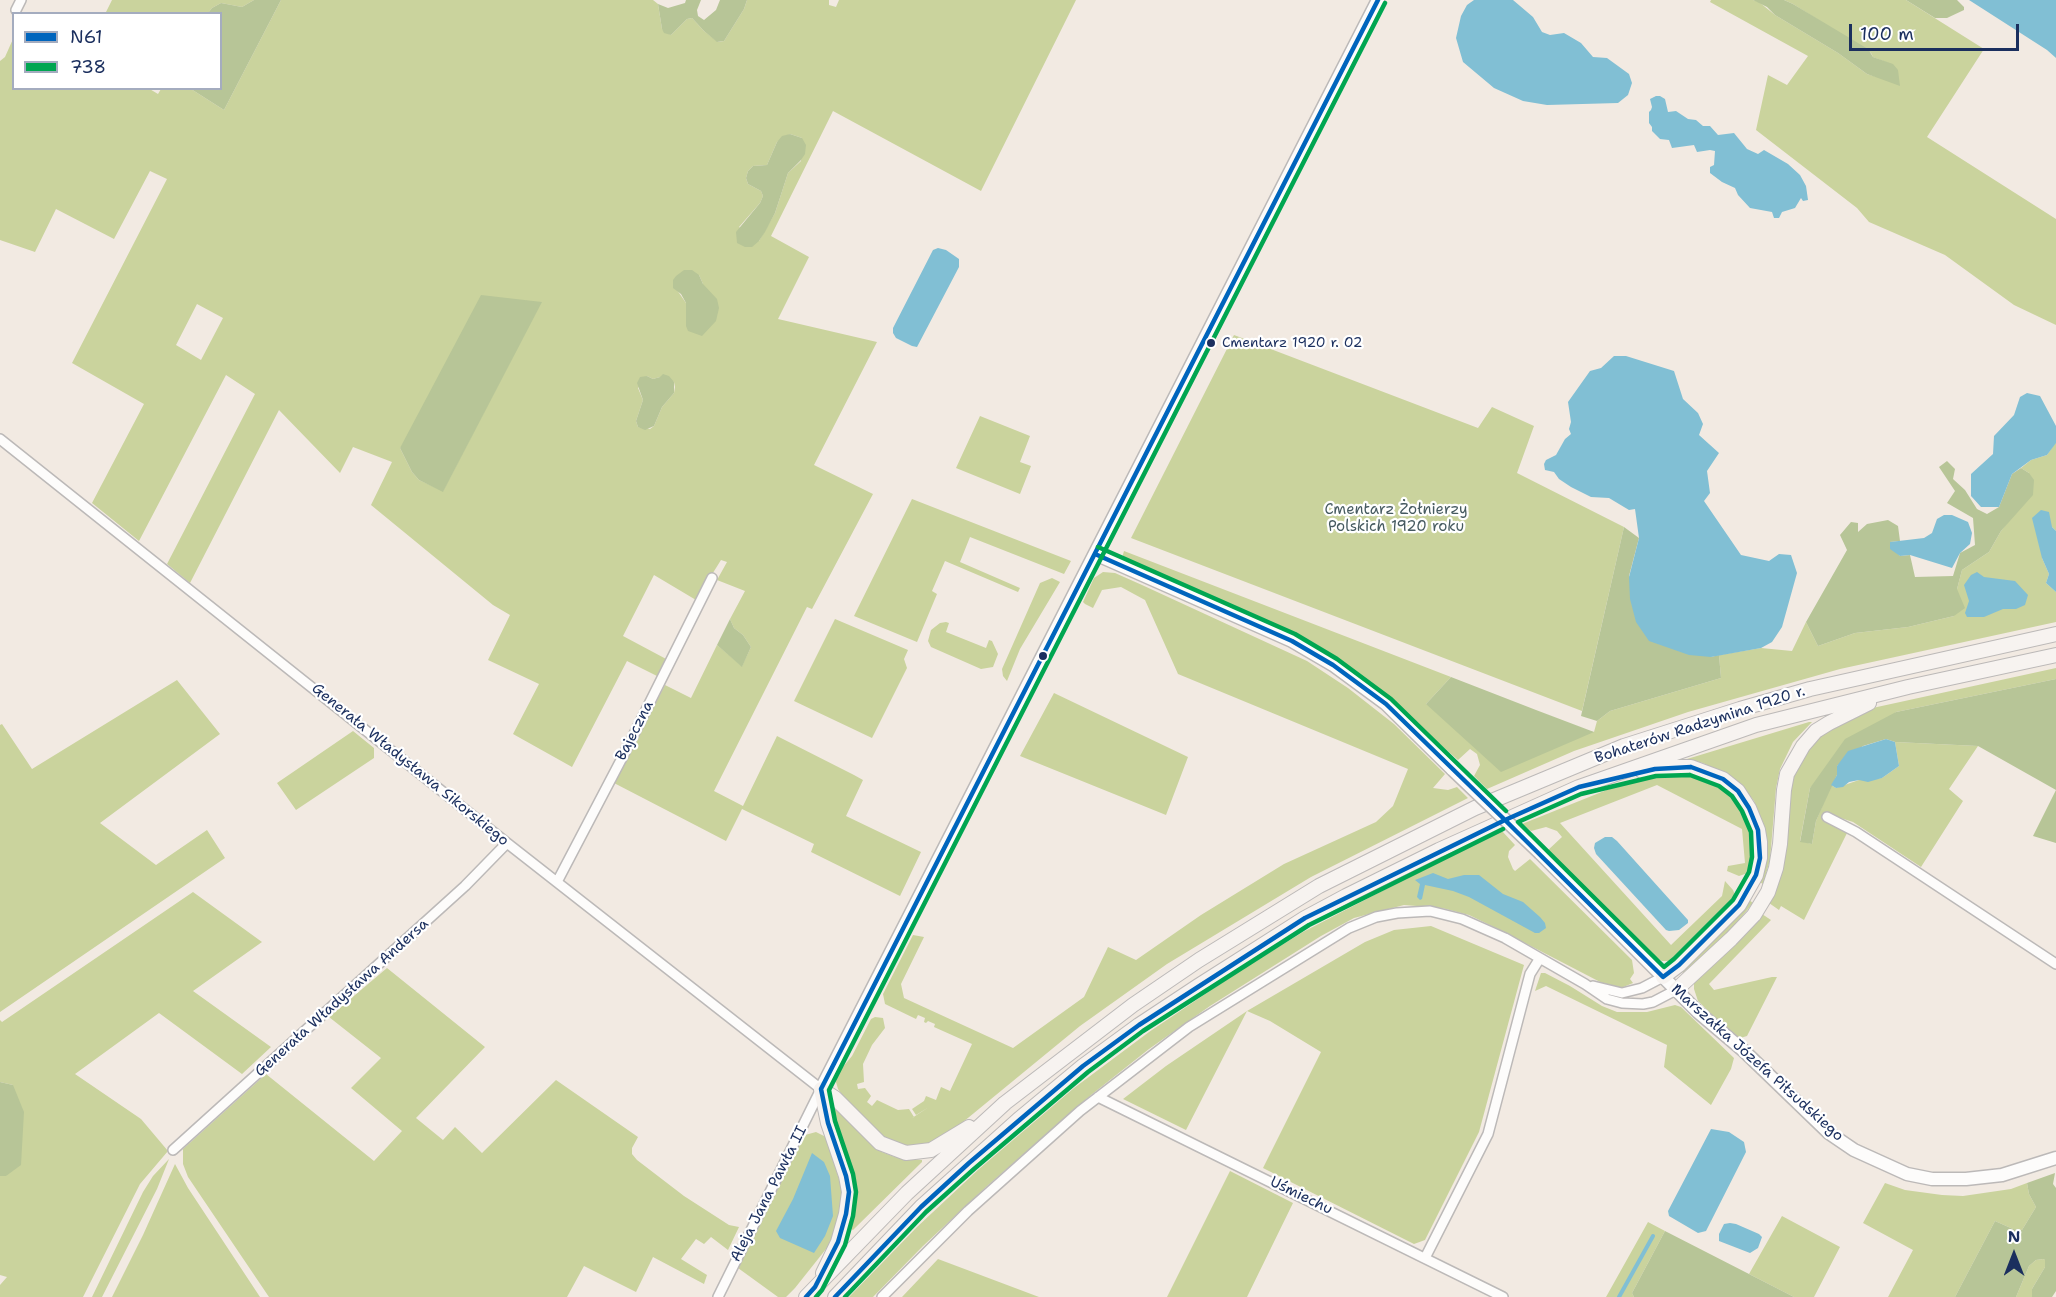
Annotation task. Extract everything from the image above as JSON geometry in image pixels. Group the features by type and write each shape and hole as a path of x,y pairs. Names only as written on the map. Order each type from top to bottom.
{"main road":[{"name":"Bohaterów Radzymina 1920 r.","path":"1005,1103 1106,1025 1176,976 1273,914 1385,852 1475,808 1624,746 1740,709 1810,689 2056,634"},
{"name":"Bohaterów Radzymina 1920 r.","path":"834,1297 921,1207 1018,1120 1083,1066 1198,986 1305,918 1346,896 1439,850 1579,787 1756,725 1908,687 2056,655"},
{"path":"1676,990 1754,915 1768,892 1776,868 1780,844 1787,774 1803,746 1816,731 1829,723 1853,710 1908,687"},
{"path":"1579,787 1655,769 1691,767 1723,779 1738,791 1749,808 1758,830 1760,858 1750,887 1739,905 1715,930 1679,965 1663,977"},
{"path":"821,1089 835,1098 880,1143 906,1152 920,1152 941,1146 1005,1103"},
{"path":"811,1292 838,1242 849,1192 828,1123 821,1089"},
{"path":"811,1292 907,1193 1005,1103"}],"street":[{"path":"16,10 21,0"},
{"name":"Aleja Jana Pawła II","path":"717,1297 1377,0"},
{"name":"Generała Władysława Sikorskiego","path":"0,439 556,882 821,1089"},
{"name":"Marszałka Józefa Piłsudskiego","path":"1095,554 1292,641 1333,665 1386,704 1540,853 1698,1012 1744,1051 1829,1133 1854,1150 1882,1165 1907,1174 1932,1179 1966,1179 2002,1175 2056,1158"},
{"name":"Bajeczna","path":"556,882 622,758 712,578"},
{"path":"1827,817 1856,832 2056,964"},
{"name":"Generała Władysława Andersa","path":"173,1150 465,886 507,843"},
{"path":"882,1297 968,1210 1098,1097 1189,1027 1349,928 1376,917 1418,911 1462,919 1540,958 1607,999 1631,1004 1653,1002 1676,990"},
{"path":"1425,1258 1488,1134 1530,974 1540,958"},
{"path":"1585,984 1622,993 1642,988 1663,977"},
{"name":"Uśmiechu","path":"1098,1097 1503,1297"}],"green space":[{"path":"112,0 254,0 242,7 221,3 209,12 106,12"},
{"path":"254,0 281,0 224,110 193,90 222,90 222,12 209,12 221,3 242,7"},
{"path":"281,0 653,0 658,4 662,29 671,35 687,19 692,18 718,42 724,41 747,0 829,0 829,5 836,7 839,0 1076,0 981,191 833,111 771,236 809,257 778,319 877,342 814,465 873,494 812,609 807,607 714,791 743,806 777,736 863,780 846,816 921,852 900,896 811,852 814,844 742,809 726,841 614,783 665,685 691,698 717,645 742,666 751,647 743,635 734,628 730,619 745,591 717,580 727,562 721,560 696,600 654,575 623,636 668,660 659,681 657,676 627,661 572,767 513,734 539,684 488,660 510,615 493,605 371,505 392,462 353,447 340,473 279,410 190,583 167,564 255,394 226,375 139,541 92,503 144,404 72,363 167,179 150,171 114,239 56,209 35,252 0,240 0,61 5,57 12,41 12,90 151,90 158,94 160,90 193,90 224,110","holes":["790,134 802,138 801,161 788,173 775,213 759,241 739,227 760,203 763,196 761,191 748,184 746,178 748,171 753,166 767,165 777,142","699,275 703,284 686,317 686,303 677,290","541,302 443,491 419,480 412,472 400,448","197,304 223,318 201,360 176,345","647,376 653,379 660,377 674,382 674,393 662,407 654,426 650,429 638,427 636,421 643,400 638,388"]},
{"path":"686,0 701,0 697,10 698,16 704,20 716,10 720,0 747,0 724,41 717,42 692,18 687,19 671,35 664,33 658,4 668,8 685,3"},
{"path":"1711,0 1759,2 1775,15 1838,53 1867,74 1877,77 1893,65 1873,57 1871,53 1784,0 1906,0 1984,49 1927,137 2056,219 2056,325 2014,305 1945,255 1869,222 1857,208 1756,130 1768,75 1787,85 1808,56 1710,2"},
{"path":"1753,0 1784,0 1793,4 1868,49 1873,57 1893,64 1898,70 1900,86 1867,74 1838,53"},
{"path":"1906,0 1957,0 1964,10 1947,18 1935,18"},
{"path":"790,134 802,138 806,145 805,154 788,173 775,213 765,232 752,247 745,247 737,243 736,232 760,203 763,196 761,191 748,184 746,178 748,171 753,166 767,165 777,142 782,136"},
{"path":"684,270 692,270 699,275 703,284 717,299 719,308 716,321 702,336 688,331 686,303 681,294 673,288 673,280"},
{"path":"481,295 542,302 443,492 419,480 412,472 400,448"},
{"name":"Cmentarz Żołnierzy Polskich 1920 roku","path":"1234,335 1478,428 1492,407 1534,426 1517,473 1624,527 1582,711 1131,538"},
{"path":"663,374 669,376 674,382 674,393 662,407 654,426 645,430 638,427 636,421 643,400 637,383 640,377 647,376 653,379"},
{"path":"980,416 1030,436 1020,462 1031,466 1020,494 956,468"},
{"path":"2056,442 2056,531 2052,527 2042,558 2049,574 2046,583 2056,592 2056,622 1840,669 1688,712 1574,751 1487,789 1474,776 1480,765 1477,754 1470,749 1458,760 1370,683 1316,648 1122,558 1124,551 1451,677 1426,704 1594,732 1597,721 1610,711 1721,678 1719,655 1761,648 1792,651 1806,622 1818,646 1855,633 1908,627 1954,616 1962,570 1989,552 2014,514 2029,473 2021,468 2031,460 2047,455"},
{"path":"1947,461 1955,469 1953,479 1965,490 1977,509 1987,514 1999,507 2012,474 2021,468 2034,480 2033,495 2001,531 1989,552 1962,570 1957,589 1965,608 1954,616 1908,627 1855,633 1818,646 1806,622 1847,550 1840,535 1851,522 1858,523 1858,532 1867,524 1888,520 1898,526 1900,541 1890,542 1900,556 1910,555 1915,577 1953,576 1960,553 1975,545 1973,518 1947,503 1955,491 1939,467"},
{"path":"912,499 1071,561 1064,574 970,537 960,562 1020,588 1018,592 945,561 932,591 937,594 917,642 854,616"},
{"path":"1624,527 1639,538 1629,576 1711,657 1719,655 1721,678 1610,711 1597,721 1581,716"},
{"path":"1103,572 1115,573 1307,661 1348,688 1394,724 1445,774 1433,788 1448,790 1457,787 1468,798 1311,877 1167,964 1080,1026 946,1136 931,1144 911,1148 885,1141 838,1089 837,1074 852,1056 871,1019 883,1018 885,1028 872,1045 863,1064 864,1082 857,1084 858,1089 865,1088 871,1096 867,1102 872,1106 877,1100 898,1110 909,1109 914,1117 929,1107 916,1115 912,1109 924,1101 926,1096 936,1100 941,1087 950,1091 972,1044 934,1027 935,1024 924,1022 925,1018 918,1015 916,1019 885,1004 883,994 913,935 924,937 901,984 904,998 1013,1048 1084,997 1108,947 1136,960 1201,915 1284,864 1376,822 1393,806 1408,769 1178,674 1145,600 1121,587 1102,590 1093,608 1083,602 1094,578"},
{"path":"1052,578 1060,582 1020,649 1007,681 1002,669 1040,583"},
{"path":"730,619 734,628 743,635 751,647 742,667 717,645"},
{"path":"835,619 908,650 904,659 907,668 872,738 794,701"},
{"path":"940,623 949,623 946,632 986,648 989,640 992,641 998,654 993,667 981,669 931,647 928,641 931,630"},
{"path":"2056,668 2056,679 1896,712 1810,788 1800,841 1812,844 1816,821 1831,785 1836,788 1859,780 1882,778 1899,766 1895,742 1978,746 1949,789 1963,801 1921,867 1853,822 1828,814 1848,831 1804,920 1781,906 1779,910 1769,903 1787,786 1814,736 1868,709"},
{"path":"1451,677 1594,732 1501,772 1426,704"},
{"path":"2056,679 2056,790 1978,746 1895,742 1886,739 1863,746 1837,766 1837,775 1816,821 1812,844 1800,842 1810,788 1845,739 1896,712"},
{"path":"177,680 220,734 100,823 156,865 207,830 225,858 0,1012 0,725 2,724 32,769"},
{"path":"1054,693 1188,757 1166,815 1020,756"},
{"path":"1812,722 1793,742 1780,769 1776,788 1770,860 1763,884 1758,881 1764,832 1754,801 1727,775 1703,763 1687,759"},
{"path":"353,731 374,748 374,758 296,810 277,783"},
{"path":"1671,772 1693,774 1715,782 1740,804 1753,834 1753,857 1748,873 1739,876 1727,871 1728,866 1745,863 1742,829 1657,785 1560,823 1671,945 1722,896 1725,881 1733,890 1735,895 1733,901 1675,960 1662,961 1649,953 1547,851 1562,837 1557,831 1546,827 1531,831 1522,824 1629,781"},
{"path":"2056,790 2056,843 2033,836"},
{"path":"1502,831 1515,845 1509,851 1508,857 1513,869 1515,871 1530,859 1632,960 1634,973 1630,979 1633,983 1621,988 1604,984 1469,915 1442,908 1404,905 1354,918 1321,936 1210,1006 1149,1049 1091,1095 986,1187 873,1297 849,1297 917,1227 979,1169 1074,1088 1149,1032 1238,972 1303,932"},
{"path":"193,892 262,942 193,991 271,1047 242,1074 159,1013 75,1074 141,1119 168,1151 140,1184 83,1297 0,1297 0,1285 7,1277 0,1275 0,1176 6,1176 13,1085 0,1082 0,1020 2,1022"},
{"path":"1748,899 1753,903 1725,936 1683,973 1682,971"},
{"path":"1762,914 1771,920 1709,984 1714,990 1777,977 1747,1036 1737,1039 1698,1001 1694,982"},
{"path":"1431,926 1524,965 1479,1132 1425,1240 1414,1244 1263,1168 1321,1052 1270,1021 1247,1011 1365,942 1394,930"},
{"path":"387,968 485,1047 416,1118 443,1140 455,1127 482,1153 556,1080 638,1137 632,1148 632,1154 637,1160 684,1196 729,1225 739,1227 728,1250 711,1237 704,1244 696,1239 681,1259 707,1275 704,1284 653,1257 636,1292 584,1266 567,1297 269,1297 188,1177 183,1164 183,1149 266,1074 374,1161 402,1131 351,1088 381,1058 329,1017"},
{"path":"1541,973 1545,973 1602,1006 1617,1012 1647,1012 1675,1005 1681,1007 1734,1058 1731,1069 1711,1105 1664,1067 1667,1045 1546,986 1535,991"},
{"path":"1247,1011 1186,1130 1123,1099 1166,1066"},
{"path":"0,1082 13,1085 24,1112 21,1165 6,1176 0,1176"},
{"path":"833,1106 882,1152 895,1157 922,1160 853,1230 851,1229 856,1195 830,1109"},
{"path":"816,1132 826,1137 842,1189 843,1202 830,1244 795,1288 786,1297 778,1297 738,1268 801,1139 805,1135"},
{"path":"169,1159 157,1189 102,1297 92,1297 143,1192 153,1176"},
{"path":"175,1164 188,1188 260,1297 112,1297"},
{"path":"1230,1171 1293,1203 1247,1297 1167,1297"},
{"path":"2055,1173 2053,1184 2056,1188 2056,1291 2052,1297 2032,1297 2032,1289 2045,1267 2043,1259 2036,1260 2029,1266 2016,1297 1955,1297 1995,1221 2013,1229 2022,1230 2036,1207 2029,1194 2027,1183"},
{"path":"1885,1183 1905,1190 1963,1196 2011,1189 2027,1183 2029,1194 2036,1207 2022,1230 2013,1229 1995,1221 1955,1297 1888,1297 1913,1250 1863,1223"},
{"path":"1782,1216 1840,1247 1814,1297 1794,1297 1749,1274"},
{"path":"1648,1222 1665,1231 1632,1293 1634,1297 1606,1297"},
{"path":"1665,1231 1794,1297 1634,1297 1632,1293"},
{"path":"938,1259 1039,1297 902,1297"},
{"path":"2043,1259 2045,1267 2032,1289 2032,1297 2016,1297 2029,1266 2036,1260"}],"water":[{"path":"1474,0 1513,0 1533,17 1542,32 1550,35 1564,33 1581,43 1593,57 1607,58 1629,74 1632,83 1628,95 1618,103 1547,105 1523,101 1494,88 1463,62 1456,38 1461,16 1467,5"},
{"path":"1969,0 2056,0 2056,58 2047,50"},
{"path":"1656,96 1665,99 1668,112 1676,111 1688,119 1696,120 1703,126 1710,126 1718,135 1734,133 1747,149 1758,154 1764,150 1788,164 1800,175 1806,186 1808,200 1803,201 1801,198 1795,208 1782,212 1779,218 1774,218 1772,212 1750,208 1735,188 1710,173 1710,167 1714,165 1715,151 1697,152 1694,145 1672,148 1669,140 1660,139 1652,131 1649,123 1649,112 1652,107 1650,99"},
{"path":"938,248 946,250 959,259 959,267 917,347 912,346 896,338 893,328 933,250"},
{"path":"1614,356 1626,356 1674,371 1683,399 1698,413 1703,424 1699,435 1719,453 1707,471 1710,493 1704,501 1741,555 1769,561 1779,554 1791,555 1797,573 1782,627 1772,642 1761,648 1711,657 1689,655 1649,641 1636,622 1630,599 1629,577 1639,538 1635,509 1629,510 1609,498 1591,497 1559,479 1554,472 1545,470 1546,460 1556,455 1565,439 1571,434 1568,402 1590,371 1601,368"},
{"path":"2027,393 2040,396 2056,426 2056,443 2047,455 2031,460 2012,474 1999,507 1981,507 1971,496 1971,474 1993,454 1994,436 2014,415 2020,397"},
{"path":"2041,510 2049,512 2052,527 2056,531 2056,592 2046,583 2049,574 2042,558 2032,518"},
{"path":"1944,515 1952,515 1968,522 1972,533 1970,544 1960,553 1952,568 1910,555 1900,556 1890,549 1890,542 1924,538 1932,533 1937,519"},
{"path":"1977,572 1984,577 2015,581 2028,595 2025,605 2016,609 2003,609 1984,617 1967,617 1965,613 1969,601 1964,585 1971,575"},
{"path":"1886,739 1895,742 1899,766 1882,778 1868,782 1859,780 1836,788 1831,785 1837,775 1837,766 1848,751"},
{"path":"1605,837 1612,837 1617,841 1688,920 1688,923 1679,930 1666,930 1596,854 1595,843"},
{"path":"1433,873 1448,879 1464,875 1479,875 1503,894 1523,902 1540,917 1546,928 1535,933 1469,897 1453,891 1425,885 1420,900 1417,897 1420,884 1415,880"},
{"path":"1711,1129 1729,1132 1744,1142 1746,1152 1706,1231 1698,1233 1669,1216 1668,1211"},
{"path":"812,1153 824,1162 830,1176 833,1216 825,1236 814,1253 780,1238 776,1231 793,1199"},
{"path":"1730,1223 1759,1234 1762,1237 1758,1248 1750,1253 1719,1241 1719,1234 1724,1224"}],"waterway":[{"path":"1619,1297 1653,1236"}],"transit line":[{"name":"N61","path":"806,1297 815,1287 838,1242 849,1192 828,1123 821,1089 1378,0"},
{"name":"738","path":"816,1297 822,1290 845,1245 853,1216 856,1192 853,1174 835,1121 829,1090 1385,3"},
{"name":"738","path":"1098,547 1295,634 1337,659 1391,699 1506,811"},
{"name":"N61","path":"1095,554 1292,641 1333,665 1386,704 1505,820"},
{"name":"N61","path":"1691,767 1723,779 1738,791 1749,808 1758,830 1760,858 1756,875 1739,905 1679,965 1663,977 1505,820 1579,787 1655,769 1691,767"},
{"name":"738","path":"1690,775 1719,786 1732,796 1742,811 1751,832 1752,857 1749,872 1733,900 1664,967 1518,822 1581,794 1656,776 1690,775"},
{"name":"N61","path":"835,1297 921,1207 969,1163 1083,1066 1139,1025 1305,918 1505,820"},
{"name":"738","path":"845,1297 926,1212 974,1169 1088,1072 1143,1031 1309,925 1503,829"}],"place":[{"name":"Cmentarz 1920 r. 02","path":"1211,343"}]}
